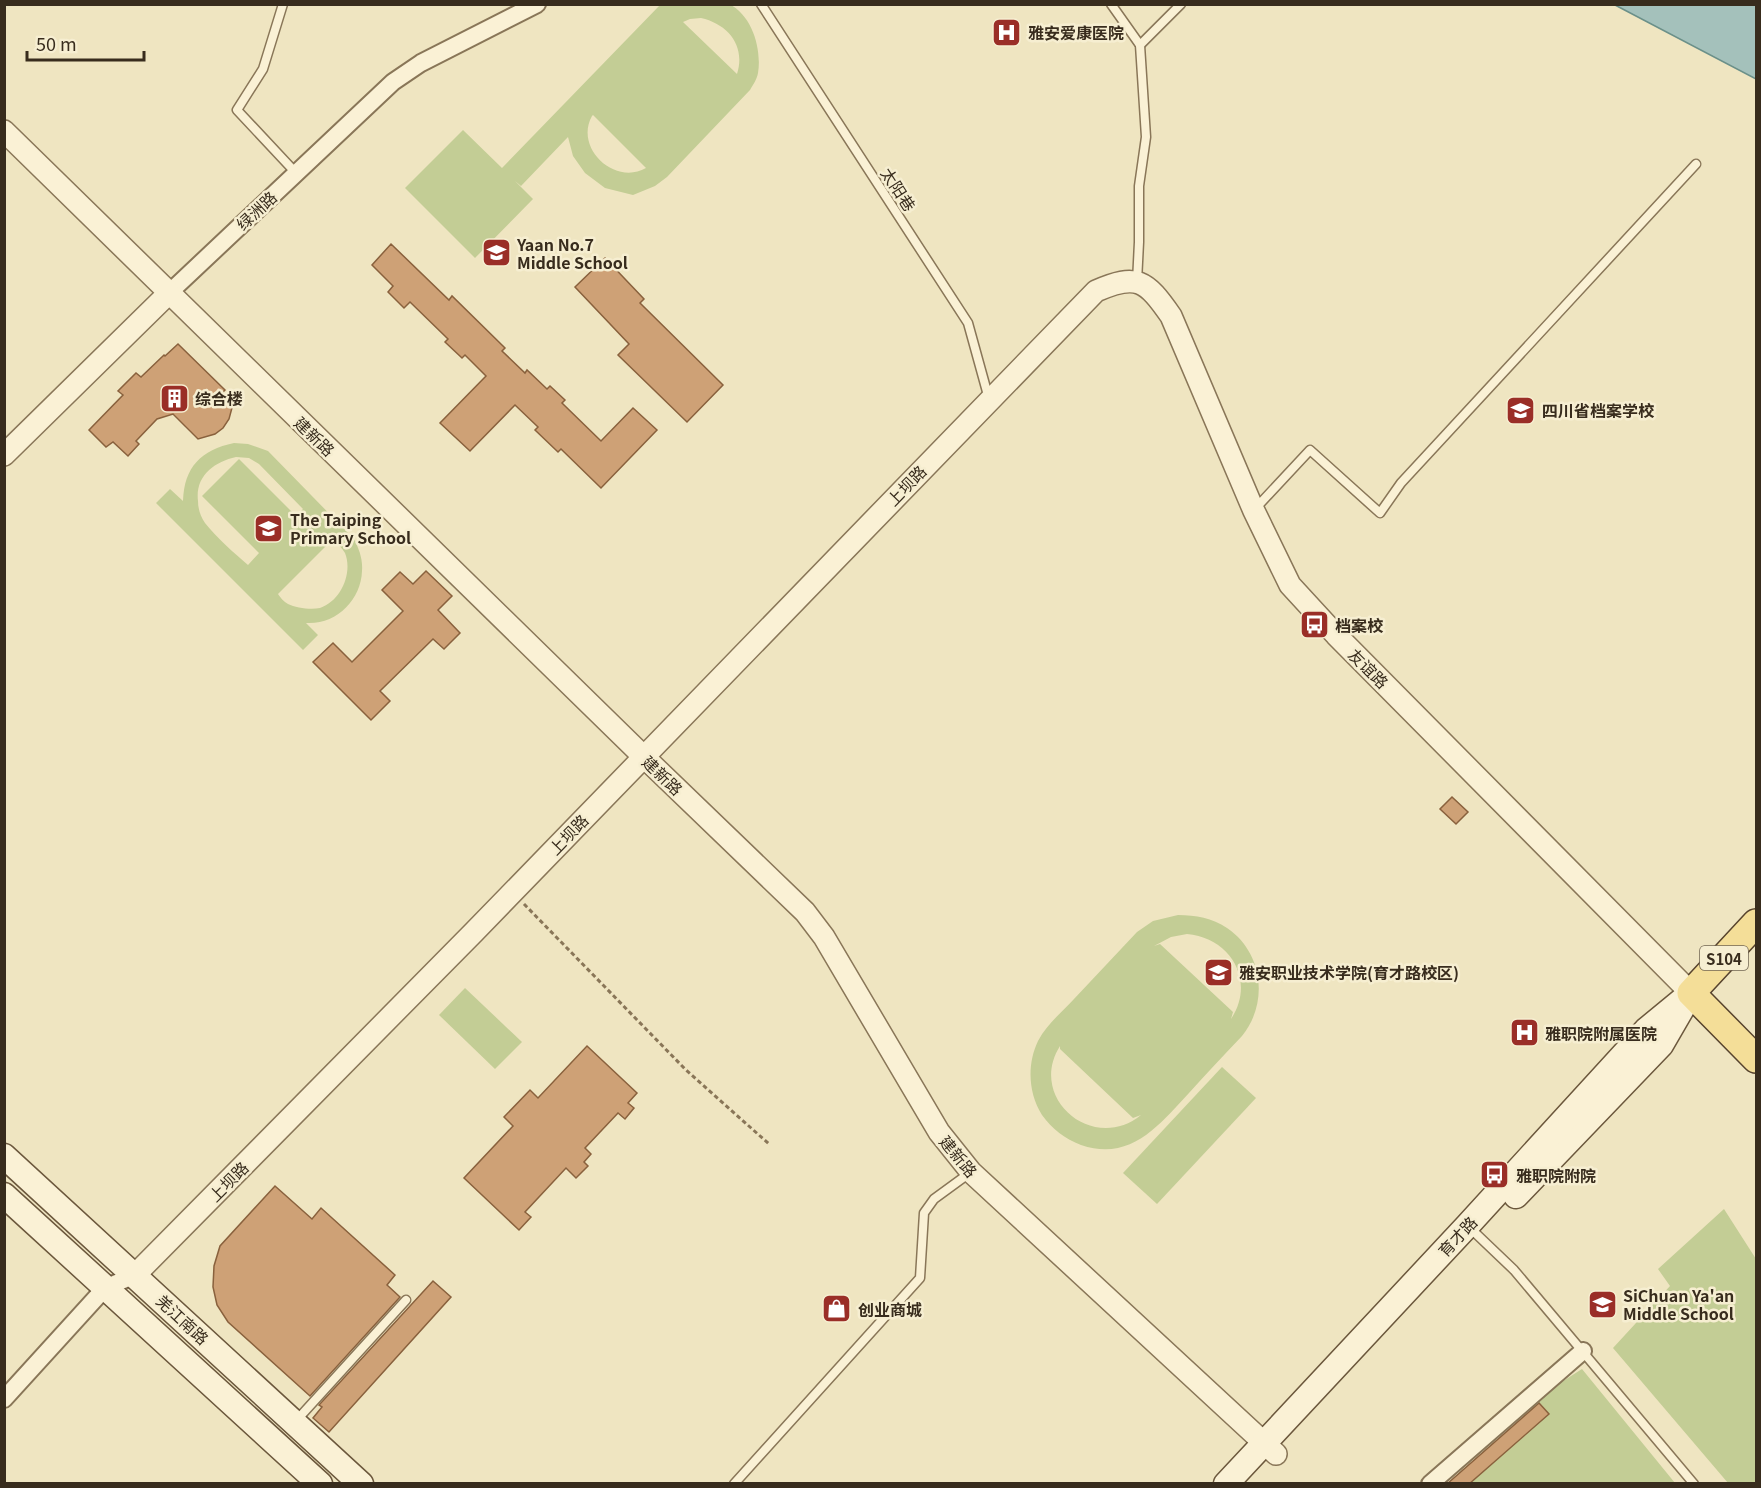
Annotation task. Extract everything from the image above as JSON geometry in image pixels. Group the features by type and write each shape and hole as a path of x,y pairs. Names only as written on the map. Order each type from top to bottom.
{"main road":[{"name":"育才路","path":"1226,1484 1270,1449 1473,1231 1660,1045 1691,993 1756,924"},
{"name":"S104","path":"1691,993 1756,1059"},
{"name":"羌江南路","path":"4,1156 361,1484"},
{"name":"羌江南路","path":"4,1195 320,1484"},
{"name":"育才路","path":"1248,1484 1270,1449"}],"street":[{"name":"绿洲路","path":"4,455 169,293 393,82 421,63 537,4"},
{"name":"建新路","path":"4,130 805,912 824,937 939,1132 971,1172 1270,1449"},
{"name":"上坝路","path":"4,1399 105,1288 135,1275 512,892 1096,291 1116,282 1137,282"},
{"name":"友谊路","path":"1137,282 1153,292 1170,315 1254,511 1290,585 1336,635 1691,993"},
{"path":"1430,1484 1582,1351"}],"lane":[{"path":"283,4 263,69 237,110 296,173"},
{"name":"太阳巷","path":"761,4 968,323 989,400"},
{"path":"1111,4 1140,45 1146,138 1139,186 1137,282"},
{"path":"1140,45 1181,4"},
{"path":"1254,511 1310,450 1380,513 1401,483 1696,164"},
{"path":"734,1484 920,1278 924,1213 934,1199 971,1172"},
{"path":"1473,1231 1514,1270 1694,1484"},
{"path":"295,1422 406,1300"}],"path":[{"path":"512,892 685,1069 769,1144"}],"green space":[{"path":"729,4 744,16 749,24 757,44 759,64 754,84 667,177 655,186 633,195 605,188 585,173 573,156 568,137 521,186 515,181 533,199 475,258 405,188 463,130 502,168 660,5","holes":["701,18 719,25 732,38 739,54 737,74 683,22","593,115 646,168 634,172 622,172 601,161 588,140 588,128"]},
{"path":"234,443 248,444 268,451 354,539 358,547 362,567 361,582 357,592 352,601 337,615 317,623 306,623 318,635 303,650 156,503 170,489 183,501 187,479 196,462 212,450","holes":["236,457 249,458 259,464 303,509 296,516 239,459 202,496 259,553 248,565 209,528 198,506 198,492 203,477 220,462","333,539 345,553 347,561 346,577 339,593 320,608 295,607 287,603 278,594"]},
{"path":"1178,915 1197,916 1210,919 1239,938 1255,964 1259,994 1256,1009 1251,1023 1242,1036 1155,1128 1129,1144 1115,1149 1099,1149 1081,1145 1064,1137 1046,1120 1037,1106 1031,1078 1034,1050 1055,1018 1137,932 1153,921","holes":["1187,934 1203,937 1216,944 1235,964 1240,976 1241,990 1238,1005 1231,1019 1233,1012 1160,944 1154,946 1171,937","1060,1046 1060,1049 1133,1118 1141,1115 1122,1125 1103,1128 1086,1124 1070,1115 1058,1101 1052,1084 1052,1065"]},
{"path":"465,988 522,1042 495,1069 439,1015"},
{"path":"1222,1067 1256,1098 1157,1204 1123,1173"},
{"path":"1724,1209 1756,1259 1756,1483 1728,1483 1613,1348 1670,1286 1658,1269"},
{"path":"1582,1369 1675,1483 1469,1484 1548,1414 1535,1399"}],"water":[{"path":"1615,5 1756,5 1756,79"}],"building":[{"path":"391,244 449,300 452,296 505,348 502,351 525,373 527,370 547,389 550,386 565,400 562,403 601,441 633,408 657,430 601,488 561,449 558,452 535,430 538,427 515,405 470,451 440,423 486,376 465,355 462,358 445,342 448,339 410,302 404,308 388,292 393,286 372,265"},
{"path":"605,258 644,299 640,303 723,385 687,422 618,355 629,344 575,287"},
{"name":"综合楼","path":"178,344 225,390 222,393 233,404 229,419 223,428 215,434 198,439 173,414 157,419 136,441 139,444 128,456 113,442 106,447 89,430 123,395 118,391 136,373 141,377"},
{"path":"426,571 452,596 438,610 460,633 444,649 433,639 380,691 390,701 371,720 313,662 333,643 352,662 403,611 382,590 400,572 413,584"},
{"path":"1452,797 1468,812 1456,824 1440,809"},
{"path":"587,1046 637,1093 628,1103 634,1108 625,1119 618,1113 585,1148 591,1154 584,1162 588,1166 576,1178 566,1168 525,1212 531,1217 519,1230 464,1178 513,1126 504,1117 530,1090 538,1098"},
{"path":"275,1186 312,1219 321,1208 395,1275 387,1285 400,1297 310,1396 228,1322 217,1305 213,1287 214,1266 220,1246"},
{"path":"433,1281 451,1297 329,1432 313,1418 322,1407 319,1405"},
{"path":"1539,1403 1549,1414 1469,1484 1447,1484"}],"place":[{"name":"雅安爱康医院","path":"1007,32"},
{"name":"Yaan No.7 Middle School","path":"496,253"},
{"name":"综合楼","path":"174,398"},
{"name":"四川省档案学校","path":"1521,410"},
{"name":"The Taiping Primary School","path":"269,528"},
{"name":"档案校","path":"1314,625"},
{"name":"雅安职业技术学院(育才路校区)","path":"1218,972"},
{"name":"雅职院附属医院","path":"1524,1033"},
{"name":"雅职院附院","path":"1495,1175"},
{"name":"SiChuan Ya'an Middle School","path":"1602,1304"},
{"name":"创业商城","path":"837,1309"}]}
